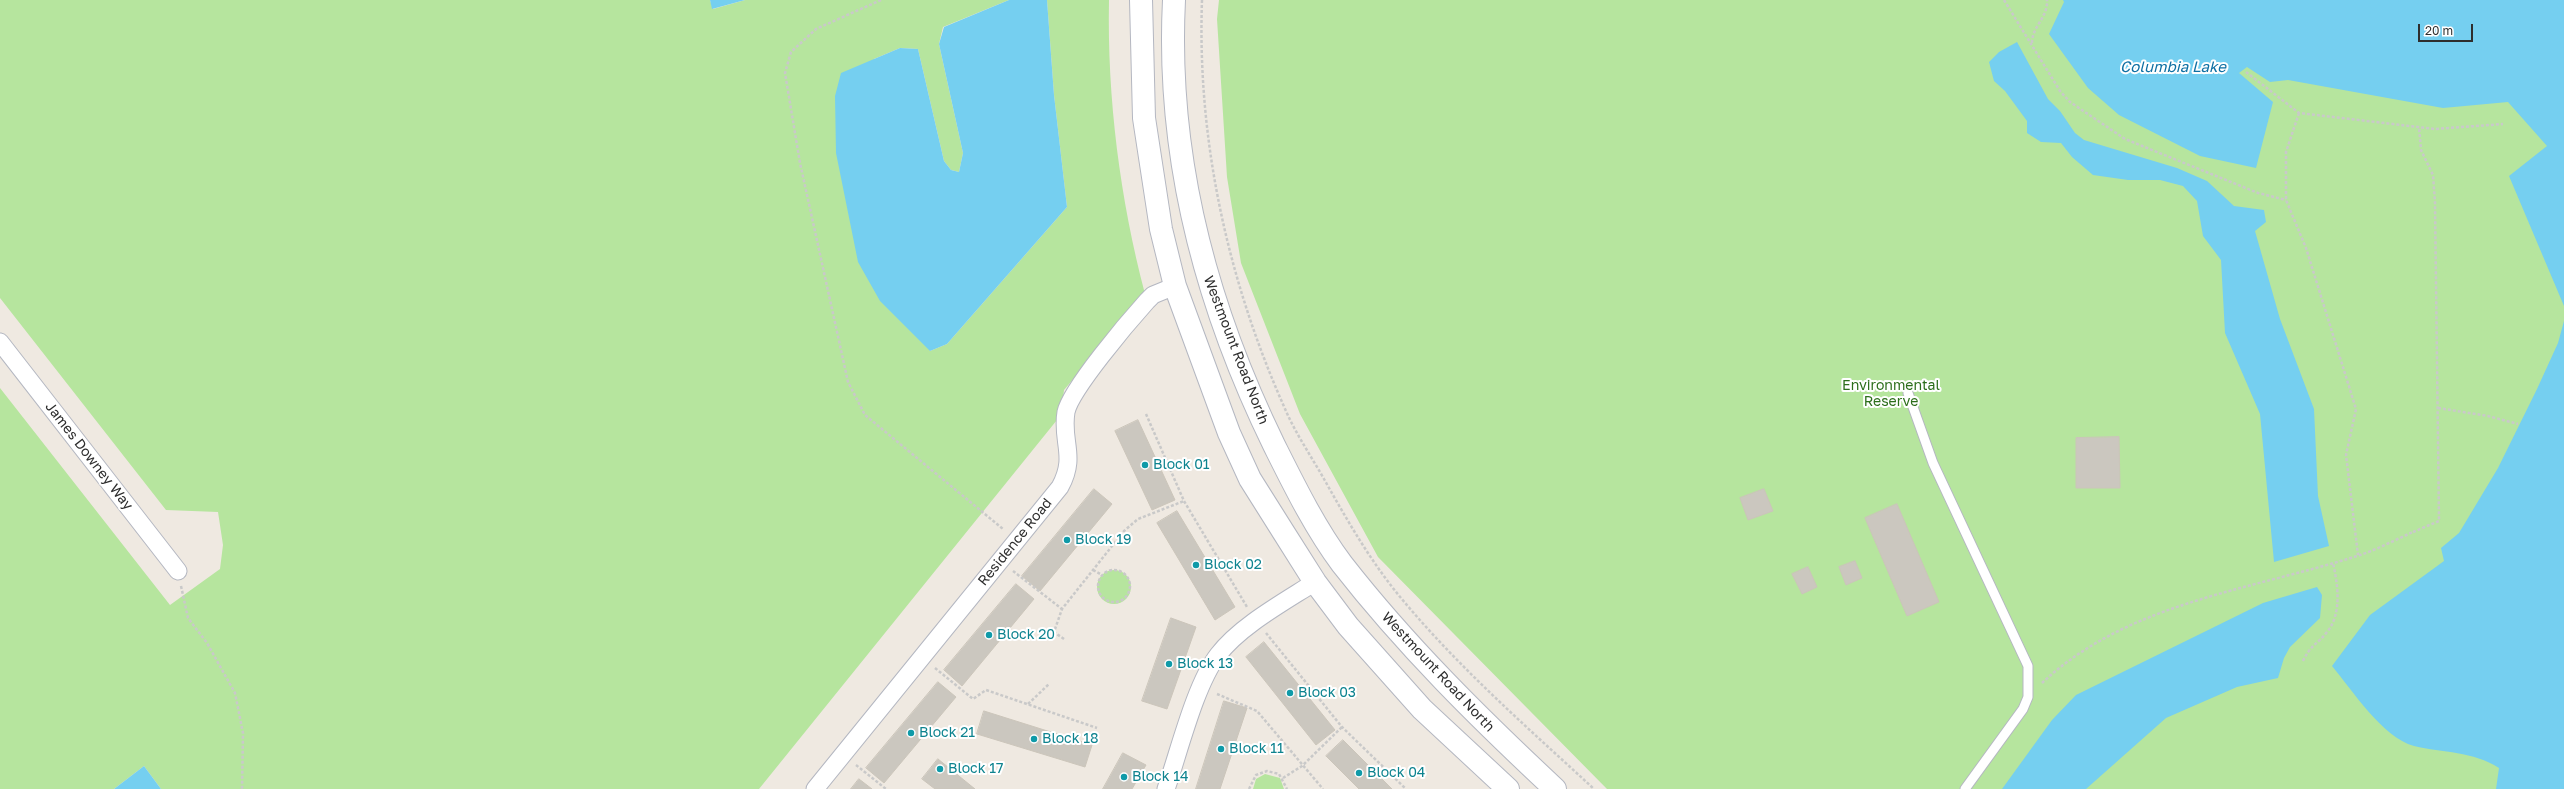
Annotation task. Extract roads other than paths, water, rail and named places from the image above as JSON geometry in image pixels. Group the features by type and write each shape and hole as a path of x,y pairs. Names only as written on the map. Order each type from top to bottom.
{"main road":[{"path":"1141,0 1144,118 1162,230 1175,286 1229,433 1250,478 1315,582 1348,626 1422,709 1508,789"},
{"name":"Westmount Road North","path":"1174,0 1175,87 1182,155 1197,239 1219,315 1252,398 1296,488 1341,562 1408,644 1479,718 1556,789"}],"street":[{"name":"Residence Road","path":"815,789 1060,487 1066,476 1070,457 1066,417 1075,392 1143,306 1154,295 1175,286"},
{"name":"James Downey Way","path":"0,342 178,571"},
{"path":"1166,789 1206,675 1217,656 1237,635 1315,582"}],"lane":[{"path":"1908,393 1933,463 2023,651 2028,666 2028,697 2023,709 1965,789"}],"water":[{"path":"710,0 745,0 712,9"},
{"path":"1009,0 1047,0 1054,95 1067,207 947,344 930,351 880,301 858,262 836,153 835,96 841,73 900,48 918,49 944,161 951,170 959,172 963,153 939,44 944,27"},
{"name":"Columbia Lake","path":"2063,0 2564,0 2564,306 2509,176 2547,146 2508,102 2443,108 2288,80 2270,82 2247,67 2239,73 2273,102 2256,168 2200,156 2119,115 2088,88 2049,34 2064,2"},
{"path":"2017,42 2048,99 2060,111 2075,133 2084,140 2177,168 2207,181 2234,206 2264,210 2266,222 2255,231 2280,319 2314,409 2318,496 2329,546 2274,562 2260,414 2225,333 2221,260 2203,236 2197,201 2183,186 2160,180 2128,180 2093,175 2072,157 2061,143 2041,142 2027,133 2027,121 2005,91 1994,81 1989,62 1999,52"},
{"path":"2564,321 2564,789 2496,789 2499,768 2479,758 2414,746 2402,741 2391,733 2369,712 2332,666 2370,615 2444,561 2441,548 2459,533 2498,468 2558,343"},
{"path":"2317,587 2322,595 2320,618 2290,647 2284,658 2278,678 2237,687 2166,718 2086,789 2002,789 2052,720 2076,695 2263,603"},
{"path":"144,766 161,789 114,789"}],"place":[{"name":"Block 01","path":"1145,465"},
{"name":"Block 19","path":"1067,540"},
{"name":"Block 02","path":"1196,565"},
{"name":"Block 20","path":"989,635"},
{"name":"Block 13","path":"1169,664"},
{"name":"Block 03","path":"1290,693"},
{"name":"Block 21","path":"911,733"},
{"name":"Block 18","path":"1034,739"},
{"name":"Block 11","path":"1221,749"},
{"name":"Block 17","path":"940,769"},
{"name":"Block 04","path":"1359,773"},
{"name":"Block 14","path":"1124,777"}],"park label":[{"name":"Environmental Reserve","path":"1891,394"}]}
